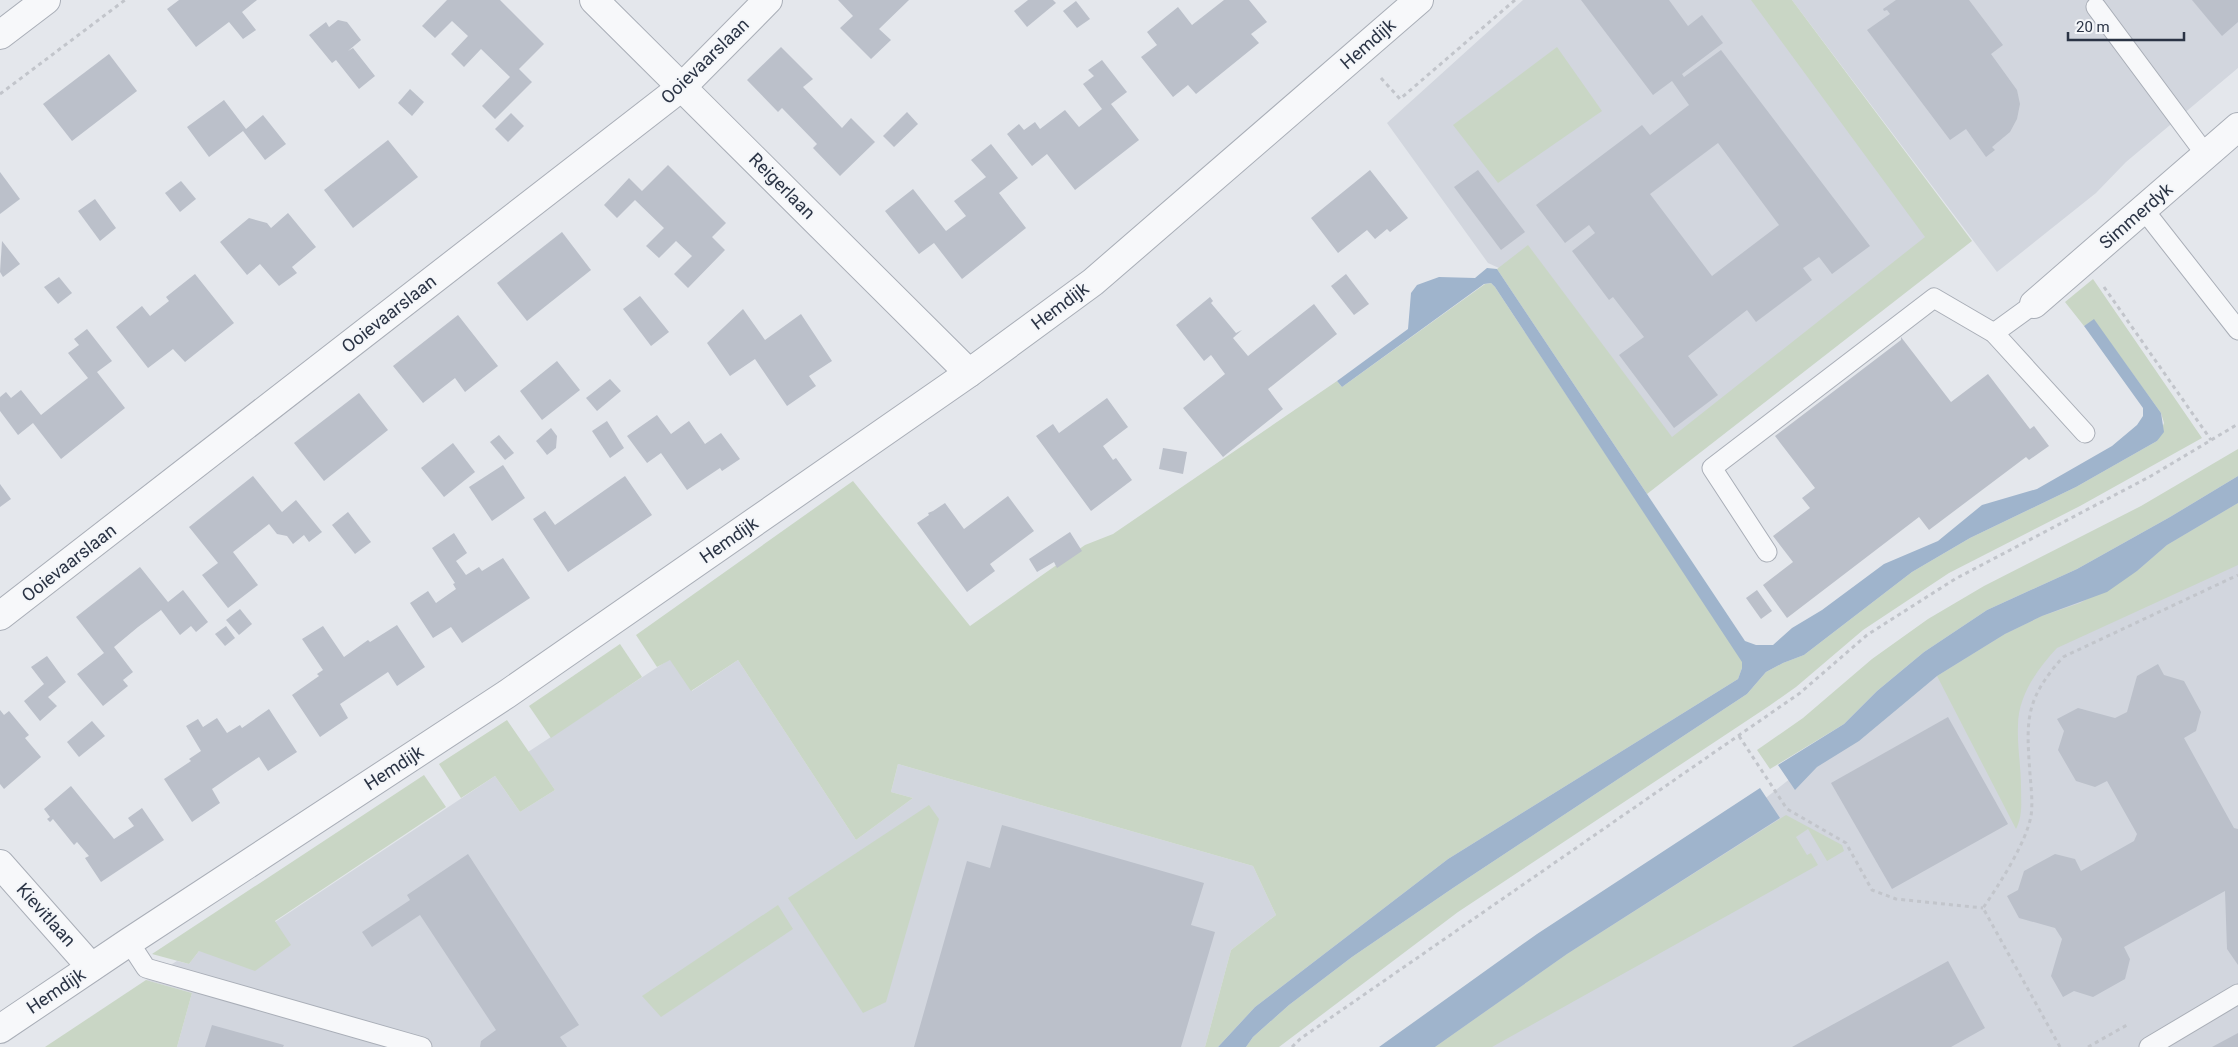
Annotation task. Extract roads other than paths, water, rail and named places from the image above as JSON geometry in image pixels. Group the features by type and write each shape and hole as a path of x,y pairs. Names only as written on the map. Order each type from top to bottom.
{"street":[{"path":"0,35 46,0"},
{"name":"Reigerlaan","path":"594,0 970,373"},
{"name":"Ooievaarslaan","path":"0,616 682,86 768,0"},
{"name":"Hemdijk","path":"0,1029 91,967 507,694 970,373 1093,282 1420,0"},
{"name":"Simmerdyk","path":"2034,304 2238,128"},
{"name":"Kievitlaan","path":"0,864 91,967"}],"lane":[{"path":"2096,7 2206,154"},
{"path":"2144,210 2238,330"},
{"path":"1767,552 1712,468 1934,298 1994,333 2085,433"},
{"path":"1994,333 2034,304"},
{"path":"129,942 146,968 422,1047"},
{"path":"2149,1047 2238,994"}],"water":[{"path":"1487,268 1497,269 1745,641 1756,645 1773,645 1792,628 1822,610 1884,564 1938,541 1982,505 2037,489 2112,446 2137,425 2143,416 2143,408 2084,326 2094,319 2161,413 2164,432 2157,441 2076,487 1970,538 1912,572 1804,655 1766,672 1747,694 1352,957 1289,1005 1253,1037 1246,1047 1218,1047 1255,1007 1448,859 1738,679 1742,668 1742,662 1491,283 1484,284 1342,387 1337,381 1408,329 1411,293 1417,285 1439,277 1475,278"},
{"path":"2238,476 2238,503 2167,545 2137,571 2107,592 2042,616 2005,634 1937,676 1859,741 1817,767 1795,790 1778,765 1844,724 1877,691 1924,652 1987,610 2077,569"},
{"path":"1760,788 1780,818 1567,954 1435,1047 1379,1047 1537,934"}]}
